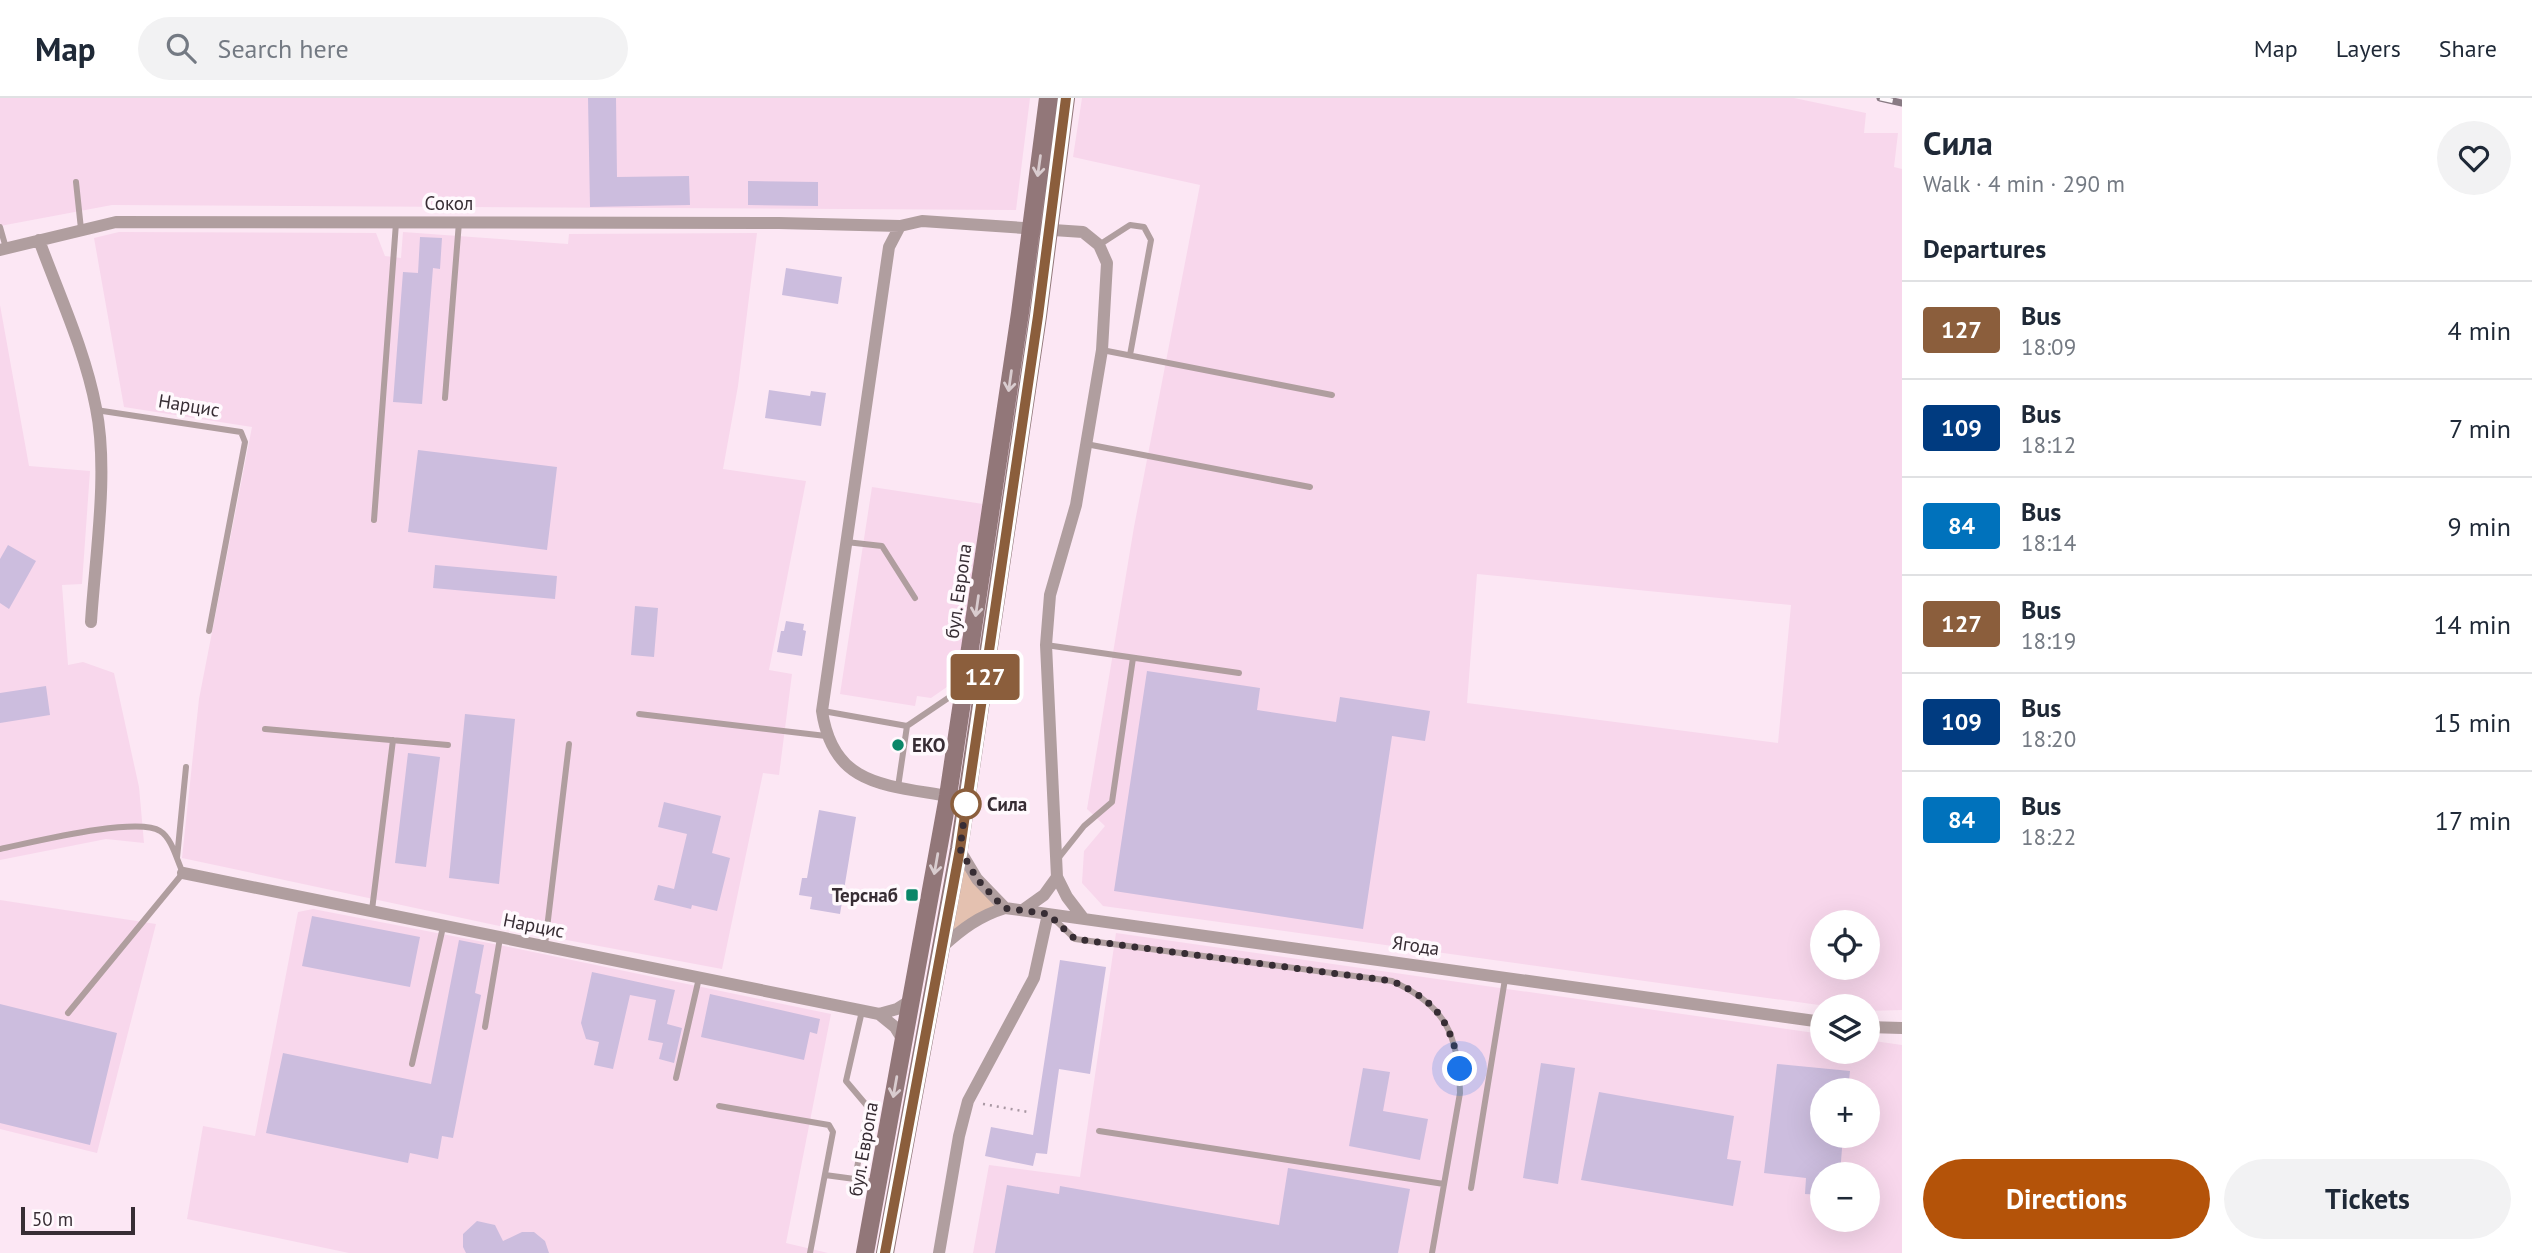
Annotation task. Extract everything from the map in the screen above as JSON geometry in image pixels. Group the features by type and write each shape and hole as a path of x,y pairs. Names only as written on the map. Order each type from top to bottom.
{"main road":[{"name":"бул. Европа","path":"865,1253 948,796 1020,313 1048,98"},
{"name":"бул. Европа","path":"885,1253 960,849 1038,316 1066,98"}],"street":[{"name":"Сокол","path":"3,249 116,222 779,223 901,226 922,221 1083,232 1099,245"},
{"path":"901,226 889,247 822,710 826,736 841,761 862,778 948,796"},
{"path":"39,240 84,362 96,410 101,471 91,622"},
{"path":"1083,918 1067,897 1057,877 1045,645 1050,595 1076,505 1102,350 1107,263 1099,245"},
{"path":"942,947 963,927 1004,908 977,879 960,849"},
{"name":"Нарцис","path":"183,873 879,1014"},
{"path":"1023,911 1044,895 1057,877"},
{"name":"Ягода","path":"1004,908 1810,1020"},
{"path":"939,1253 958,1136 968,1101 1034,978 1048,914"},
{"path":"879,1014 897,1009 911,1000"},
{"path":"879,1014 895,1027 903,1040"},
{"path":"1880,1027 1902,1028"}],"lane":[{"path":"76,182 81,229"},
{"path":"445,398 459,222"},
{"path":"374,520 396,223"},
{"path":"1099,245 1130,225 1144,227 1151,240 1130,355"},
{"path":"0,227 3,249"},
{"path":"1102,350 1332,396"},
{"name":"Нарцис","path":"96,410 241,432 245,442 209,631"},
{"path":"1086,444 1310,487"},
{"path":"846,542 882,546 915,598"},
{"path":"1045,645 1239,673"},
{"path":"1056,861 1084,826 1112,802 1133,658"},
{"path":"822,710 908,726 964,687"},
{"path":"639,715 826,736"},
{"path":"898,787 908,726"},
{"path":"265,729 449,746"},
{"path":"372,912 393,740"},
{"path":"545,947 569,744"},
{"path":"177,859 186,766"},
{"path":"0,849 119,827 142,826 160,830 169,840 183,873 68,1013"},
{"path":"1048,914 1075,939 1392,981 1417,992 1446,1024 1455,1045 1460,1069 1460,1093 1432,1253"},
{"path":"412,1064 443,927"},
{"path":"485,1027 500,938"},
{"path":"1471,1188 1505,977"},
{"path":"676,1079 699,978"},
{"path":"855,1179 868,1107 846,1081 862,1011"},
{"path":"719,1105 829,1125 833,1132 810,1253"},
{"path":"1099,1131 1444,1184"},
{"path":"825,1175 879,1182"}],"path":[{"path":"968,1101 1028,1112"}],"shaded area":[{"path":"0,98 1030,98 1016,210 112,205 0,226"},
{"path":"1082,98 1794,98 1866,113 1864,133 1898,133 1894,167 1902,169 1902,1010 1880,1011 1880,994 1810,994 1810,1004 1103,906 1082,883 1084,851 1105,826 1087,809 1134,527 1200,185 1073,157","holes":["1477,574 1791,605 1778,743 1467,703"]},
{"path":"119,232 376,233 385,256 401,258 403,232 568,244 569,234 757,233 738,386 723,469 806,481 769,670 792,674 779,775 763,773 722,969 556,938 182,858 199,699 252,427 124,407 94,238"},
{"path":"0,305 29,466 90,471 82,584 62,585 68,665 83,662 114,673 139,787 144,843 106,839 0,860"},
{"path":"872,487 983,504 957,680 931,698 917,696 915,706 840,694"},
{"path":"959,849 1005,908 942,947"},
{"path":"0,900 156,924 97,1153 0,1129"},
{"path":"313,909 831,1014 786,1243 828,1253 349,1253 187,1219 203,1126 255,1136 298,912"},
{"path":"1116,933 1810,1032 1810,1064 1880,1064 1880,1042 1902,1045 1902,1253 973,1253 989,1165 1080,1177"}],"building":[{"path":"588,98 616,98 617,177 689,176 690,205 590,207"},
{"path":"748,181 818,182 818,206 748,205"},
{"path":"420,237 442,238 440,269 433,268 422,404 393,402 403,272 418,273"},
{"path":"786,268 842,277 838,304 782,295"},
{"path":"769,390 810,396 811,391 826,393 821,426 765,418"},
{"path":"418,450 557,467 547,550 408,532"},
{"path":"8,545 36,561 9,609 0,603 0,559"},
{"path":"435,565 557,576 555,599 433,588"},
{"path":"635,606 658,608 654,657 631,655"},
{"path":"786,621 804,624 803,630 806,631 802,656 777,652"},
{"path":"1147,671 1260,688 1257,710 1336,722 1340,697 1430,711 1425,741 1392,736 1363,929 1114,891"},
{"path":"46,686 50,715 0,723 0,693"},
{"path":"465,714 515,719 499,884 449,878"},
{"path":"408,753 440,757 426,867 395,863"},
{"path":"664,802 721,816 712,853 730,858 717,911 692,905 691,909 654,900 658,885 674,889 687,834 658,827"},
{"path":"819,810 856,817 840,914 810,909 812,897 799,895 802,878 807,878"},
{"path":"312,916 420,937 410,987 302,966"},
{"path":"459,940 484,945 475,993 481,995 453,1138 442,1136 438,1159 410,1153 408,1163 266,1133 283,1053 431,1084"},
{"path":"1060,960 1106,967 1090,1074 1059,1069 1047,1154 1036,1153 1033,1166 985,1156 991,1127 1033,1135"},
{"path":"592,972 675,990 667,1024 682,1028 674,1063 659,1059 663,1043 648,1040 656,1000 630,995 613,1069 594,1065 599,1042 586,1039 581,1023"},
{"path":"710,994 820,1019 817,1034 810,1032 804,1060 701,1037"},
{"path":"0,1004 117,1033 90,1145 0,1123"},
{"path":"1541,1063 1575,1068 1558,1184 1523,1178"},
{"path":"1777,1064 1850,1071 1849,1078 1810,1078 1810,1148 1842,1148 1841,1162 1810,1162 1810,1194 1805,1194 1806,1178 1764,1173"},
{"path":"1363,1068 1390,1072 1383,1111 1428,1119 1420,1160 1349,1146"},
{"path":"1599,1092 1734,1116 1727,1159 1741,1161 1733,1206 1581,1180"},
{"path":"1288,1168 1410,1189 1398,1253 995,1253 1007,1185 1059,1194 1060,1186 1279,1225"},
{"path":"477,1221 495,1225 503,1241 522,1232 534,1232 545,1241 549,1253 466,1253 463,1234"}],"railway":[{"path":"1880,98 1902,103"}],"bus line":[{"name":"127","path":"885,1253 960,849 1038,316 1066,98"}],"place":[{"name":"EKO","path":"898,745"},
{"name":"Сила","path":"966,804"},
{"name":"Терснаб","path":"912,895"}],"route":[{"path":"966,804 967,796 960,849 977,879 1004,908 1048,914 1075,939 1392,981 1417,992 1433,1007 1446,1024 1455,1045 1460,1069"}]}
